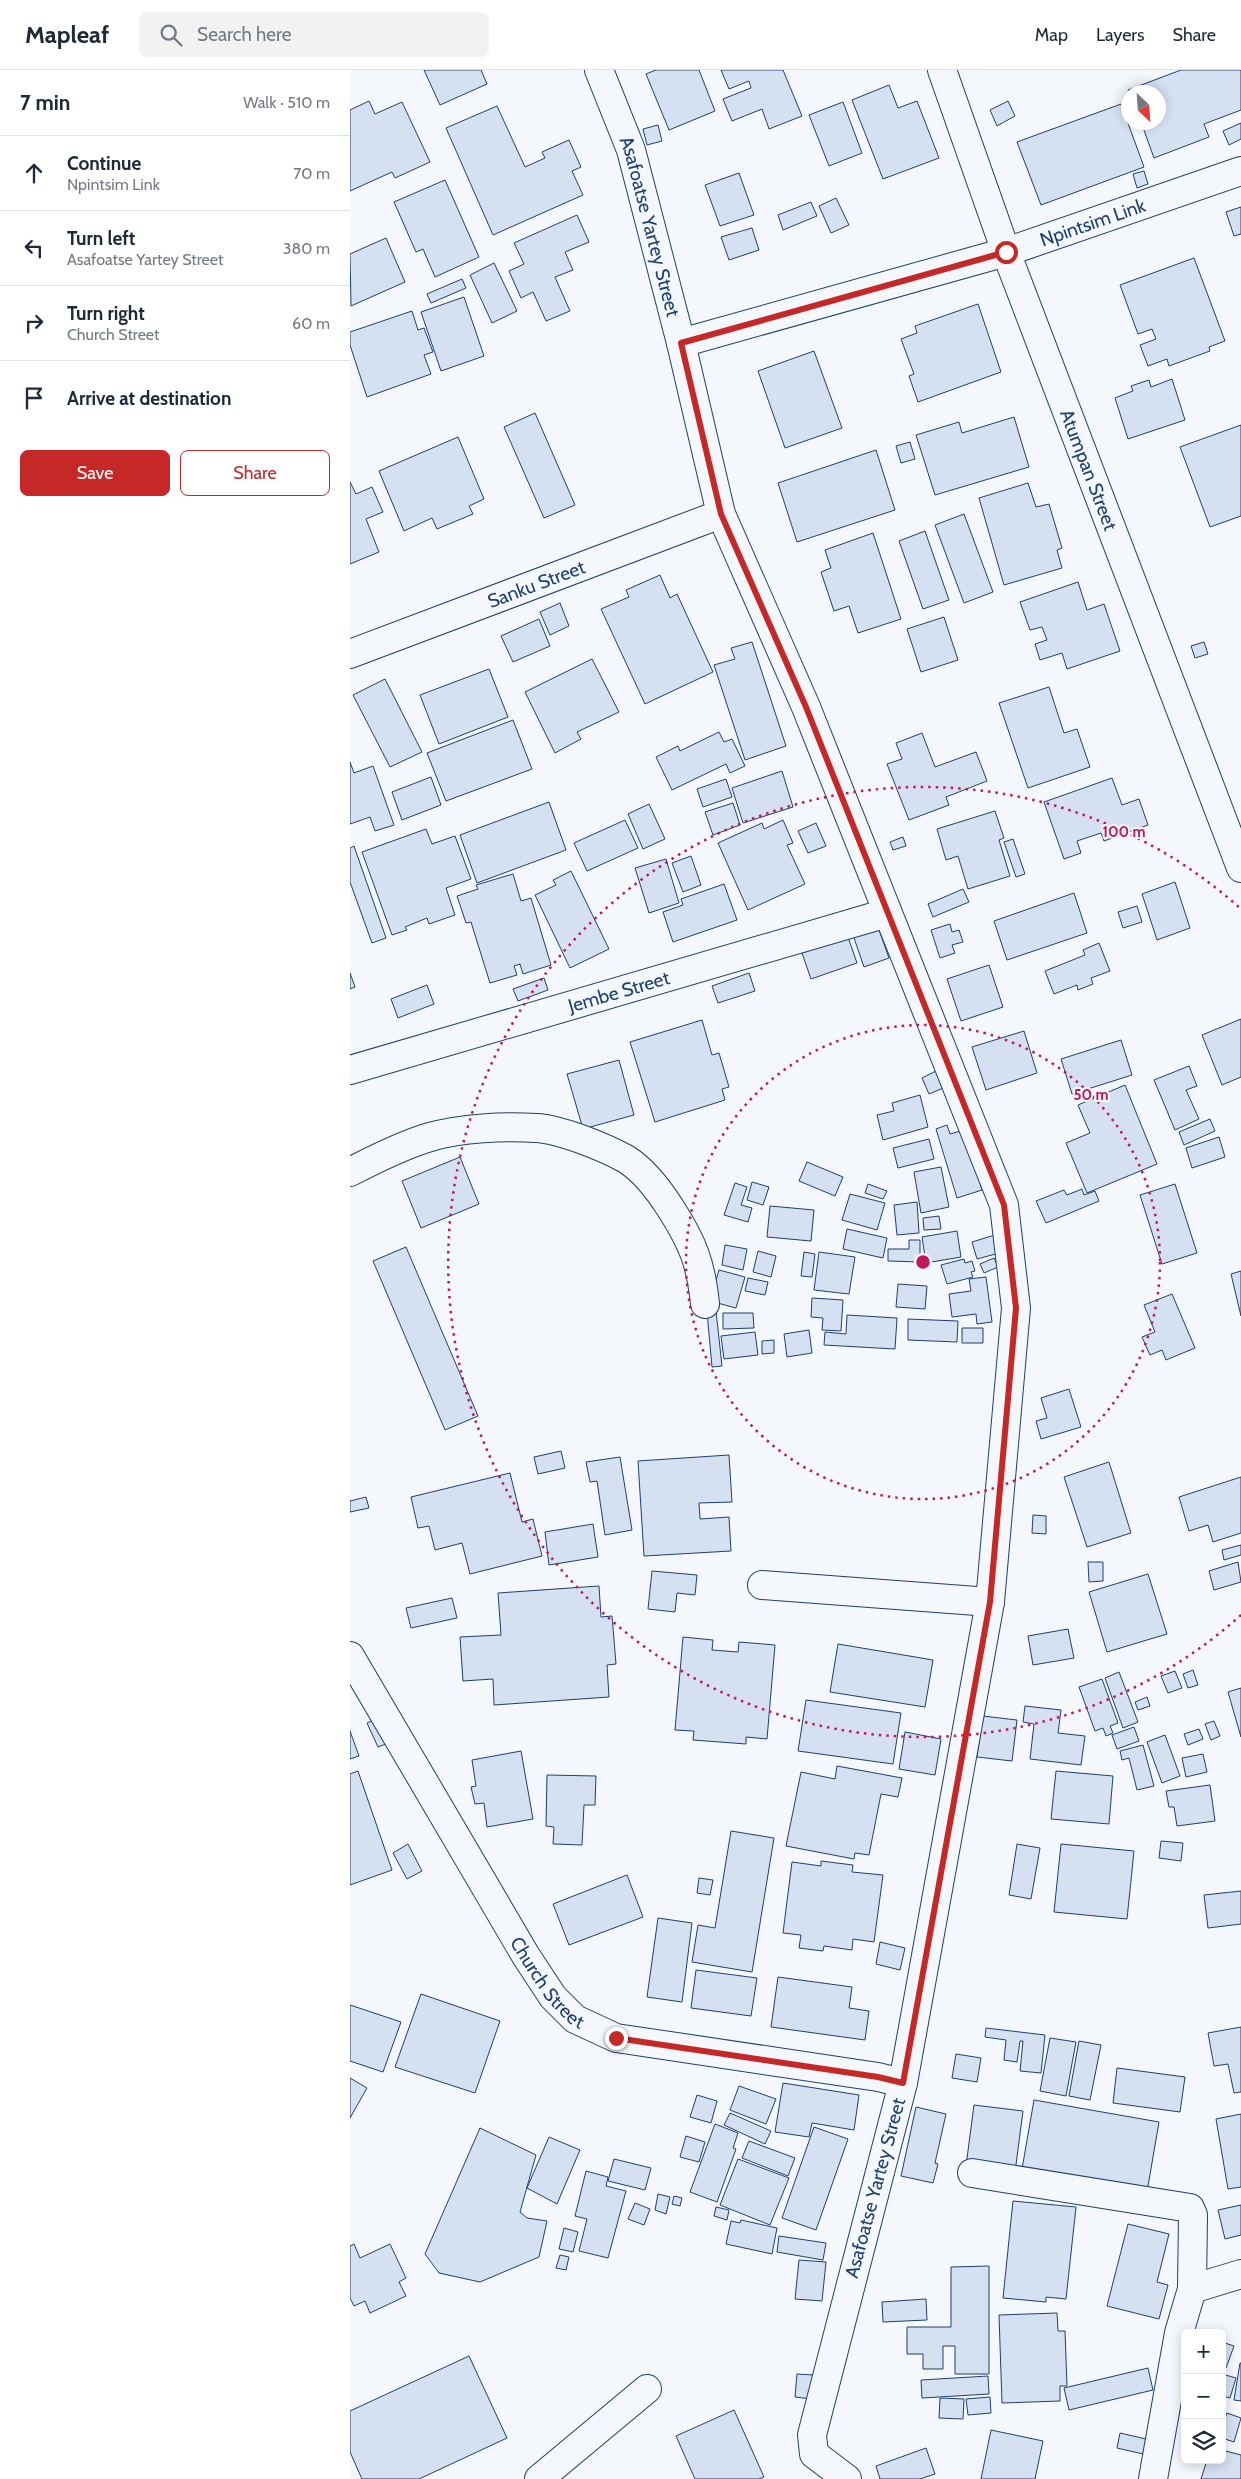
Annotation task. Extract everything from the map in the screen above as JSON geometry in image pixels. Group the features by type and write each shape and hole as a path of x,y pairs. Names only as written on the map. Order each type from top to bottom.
{"street":[{"name":"Asafoatse Yartey Street","path":"599,70 631,150 681,343 721,514 806,707 1004,1205 1016,1308 990,1602 903,2083 812,2435 814,2454 847,2479"},
{"name":"Atumpan Street","path":"942,70 1006,252 1241,868"},
{"name":"Npintsim Link","path":"681,343 1006,252 1241,171"},
{"name":"Sanku Street","path":"350,654 721,514"},
{"name":"Jembe Street","path":"350,1070 887,913"},
{"path":"350,1172 370,1161 431,1137 476,1130 538,1128 590,1142 627,1160 656,1185 690,1239 702,1275 705,1304"},
{"path":"762,1586 990,1602"},
{"name":"Church Street","path":"350,1656 359,1690 526,1956 553,1997 575,2019 616,2038 878,2077 903,2083"},
{"path":"972,2174 1190,2208 1193,2215 1192,2289 1179,2333 1153,2479"},
{"path":"1192,2289 1241,2274"},
{"path":"539,2479 647,2389"}],"building":[{"path":"424,70 481,70 487,84 440,105"},
{"path":"656,70 699,70 715,111 669,130 646,74"},
{"path":"721,70 783,70 802,116 769,129 762,109 732,121 723,99 751,88 749,81 729,89"},
{"path":"1181,70 1241,70 1241,110 1204,124 1209,137 1154,158 1144,130 1166,130 1166,85 1141,85"},
{"path":"889,85 898,108 917,101 939,158 883,179 852,100"},
{"path":"369,101 375,114 402,102 430,162 395,178 392,172 350,191 350,110"},
{"path":"1008,101 1015,116 997,126 990,110"},
{"path":"843,102 862,153 829,166 809,115"},
{"path":"1121,104 1121,130 1130,130 1144,167 1041,205 1017,142"},
{"path":"497,106 525,167 545,158 542,152 569,140 581,167 572,171 583,195 493,235 446,128"},
{"path":"1241,123 1241,139 1229,145 1223,131"},
{"path":"658,125 662,141 647,145 643,129"},
{"path":"1144,171 1148,184 1137,188 1133,174"},
{"path":"739,173 754,215 720,226 705,185"},
{"path":"445,180 479,257 435,277 423,249 416,252 394,202"},
{"path":"836,198 849,225 831,233 819,206"},
{"path":"811,202 817,216 783,230 778,215"},
{"path":"1241,207 1241,234 1234,236 1226,212"},
{"path":"577,215 589,242 565,252 573,270 555,277 570,311 546,321 533,292 521,298 509,271 524,264 514,243"},
{"path":"752,228 759,250 729,260 721,237"},
{"path":"386,238 405,282 351,306 350,254"},
{"path":"1194,258 1225,341 1209,347 1210,351 1169,366 1167,359 1148,366 1140,345 1156,339 1152,329 1138,334 1120,285"},
{"path":"494,263 517,311 492,323 470,275"},
{"path":"462,279 466,288 431,303 427,294"},
{"path":"464,297 484,356 441,371 421,312"},
{"path":"978,304 1001,372 918,402 909,376 914,374 901,339 917,333 915,326"},
{"path":"412,311 418,330 424,328 433,352 424,355 431,374 367,397 350,345 350,332"},
{"path":"814,351 842,428 785,448 758,371"},
{"path":"1172,379 1185,420 1128,439 1115,398 1133,391 1131,386 1149,380 1151,387"},
{"path":"535,413 575,505 544,518 504,427"},
{"path":"1014,417 1029,467 935,495 916,435 959,422 962,433"},
{"path":"1241,425 1241,516 1210,527 1180,447"},
{"path":"458,437 484,499 469,506 473,514 437,529 432,518 404,531 379,471"},
{"path":"910,442 915,459 901,463 896,446"},
{"path":"876,450 895,510 797,542 778,483"},
{"path":"350,482 356,494 372,487 383,512 366,519 379,552 350,564"},
{"path":"1028,483 1036,507 1049,504 1062,548 1057,550 1062,568 1004,585 979,498"},
{"path":"964,514 993,592 964,603 935,525"},
{"path":"925,531 949,600 923,609 899,541"},
{"path":"873,533 901,619 858,633 849,606 834,611 821,572 831,568 825,550"},
{"path":"660,575 670,598 677,594 713,672 645,704 601,609 629,597 626,590"},
{"path":"1078,582 1087,610 1104,604 1120,651 1067,669 1062,653 1040,660 1035,644 1047,640 1042,627 1030,630 1020,602"},
{"path":"560,603 569,626 550,635 540,612"},
{"path":"944,617 958,660 921,672 907,629"},
{"path":"539,619 550,646 513,662 501,636"},
{"path":"752,642 786,746 745,760 714,665 735,659 731,648"},
{"path":"1204,642 1208,654 1195,658 1191,646"},
{"path":"592,659 619,712 577,732 581,739 555,753 525,692"},
{"path":"489,669 508,717 439,744 420,695"},
{"path":"385,679 422,752 390,767 353,695"},
{"path":"1049,687 1064,733 1077,729 1090,767 1028,788 999,703"},
{"path":"513,720 532,769 446,801 427,753"},
{"path":"719,732 724,742 732,739 745,766 730,773 726,764 672,790 656,757 678,746 680,751"},
{"path":"922,733 935,767 976,752 987,781 946,797 949,805 909,820 887,764 902,759 896,743"},
{"path":"350,762 354,773 373,766 394,825 375,831 370,817 350,824"},
{"path":"782,771 793,807 743,823 732,788"},
{"path":"431,777 441,805 402,820 392,792"},
{"path":"1112,778 1122,805 1139,799 1148,825 1104,841 1101,833 1077,841 1081,853 1064,859 1044,802"},
{"path":"726,779 732,797 703,807 697,789"},
{"path":"549,802 566,850 477,883 460,835"},
{"path":"733,803 740,825 713,835 705,812"},
{"path":"649,804 665,839 643,849 628,814"},
{"path":"995,811 1004,838 999,840 1010,876 968,889 958,856 946,860 937,829"},
{"path":"625,820 638,848 587,871 574,843"},
{"path":"783,820 793,843 787,845 805,884 748,910 718,843 762,823 764,829"},
{"path":"816,823 826,846 808,853 798,831"},
{"path":"426,829 432,844 455,836 471,879 446,888 455,915 429,924 427,918 405,927 407,930 392,935 362,852"},
{"path":"903,837 906,846 893,850 890,842"},
{"path":"1013,839 1025,874 1016,877 1004,842"},
{"path":"354,846 386,938 372,943 350,882 350,848"},
{"path":"691,856 701,885 683,892 672,863"},
{"path":"666,859 679,903 649,913 635,868"},
{"path":"571,871 609,949 570,968 535,895 556,885 553,880"},
{"path":"513,874 521,901 531,898 551,965 523,974 520,964 514,966 517,975 490,983 471,922 466,923 457,896 478,889 476,885"},
{"path":"1175,882 1190,928 1157,940 1142,894"},
{"path":"724,884 737,920 673,942 663,912 683,905 681,899"},
{"path":"963,889 969,902 933,917 928,904"},
{"path":"1074,893 1087,933 1007,960 994,921"},
{"path":"1137,906 1142,922 1123,928 1118,912"},
{"path":"950,924 952,932 959,930 963,942 952,945 955,953 940,958 931,930"},
{"path":"878,927 889,958 864,967 853,935"},
{"path":"848,937 857,963 811,979 802,953"},
{"path":"1099,943 1110,971 1091,978 1093,984 1078,990 1077,985 1054,994 1045,971 1085,955 1083,950"},
{"path":"989,965 1003,1007 961,1021 947,979"},
{"path":"350,973 355,987 350,989"},
{"path":"749,973 755,991 718,1003 712,986"},
{"path":"544,978 548,990 518,1001 513,989"},
{"path":"427,985 434,1004 398,1018 391,999"},
{"path":"1241,1019 1241,1077 1222,1085 1202,1035"},
{"path":"702,1020 712,1055 719,1053 729,1087 722,1089 725,1100 655,1122 630,1042"},
{"path":"1024,1031 1037,1073 986,1090 972,1047"},
{"path":"1121,1040 1132,1075 1072,1094 1061,1059"},
{"path":"619,1060 634,1115 583,1129 567,1074"},
{"path":"1189,1066 1197,1086 1186,1090 1199,1119 1175,1130 1154,1080"},
{"path":"940,1069 948,1086 929,1094 922,1078"},
{"path":"1125,1085 1157,1164 1087,1193 1066,1143 1090,1133 1078,1105"},
{"path":"920,1095 928,1127 883,1140 877,1115 894,1111 892,1103"},
{"path":"1210,1119 1215,1131 1184,1145 1179,1132"},
{"path":"947,1125 950,1134 964,1130 982,1190 957,1198 936,1129"},
{"path":"1219,1137 1225,1157 1192,1168 1186,1148"},
{"path":"929,1139 934,1159 898,1168 893,1148"},
{"path":"460,1157 479,1204 421,1228 402,1181"},
{"path":"807,1162 843,1177 835,1196 799,1181"},
{"path":"941,1167 949,1207 921,1213 914,1172"},
{"path":"752,1182 769,1187 763,1205 747,1200"},
{"path":"735,1183 747,1187 741,1205 752,1208 748,1222 724,1215"},
{"path":"868,1184 887,1191 883,1199 865,1193"},
{"path":"1175,1184 1197,1253 1162,1264 1140,1195"},
{"path":"1082,1189 1084,1195 1095,1191 1099,1201 1046,1223 1036,1201 1064,1190 1067,1195"},
{"path":"850,1194 885,1203 877,1230 842,1220"},
{"path":"917,1202 919,1233 897,1235 894,1205"},
{"path":"770,1206 814,1210 811,1241 767,1237"},
{"path":"939,1216 941,1229 924,1230 923,1218"},
{"path":"847,1229 887,1238 883,1258 843,1249"},
{"path":"957,1231 961,1257 926,1263 922,1237"},
{"path":"998,1234 1003,1252 977,1259 972,1242"},
{"path":"909,1240 920,1240 920,1262 888,1261 888,1249 909,1249"},
{"path":"725,1245 747,1249 743,1270 722,1265"},
{"path":"406,1247 478,1416 445,1430 373,1261"},
{"path":"758,1251 776,1256 771,1277 753,1272"},
{"path":"804,1252 815,1254 812,1277 801,1276"},
{"path":"819,1252 855,1257 849,1294 814,1290"},
{"path":"994,1258 998,1267 984,1273 980,1264"},
{"path":"964,1259 965,1263 972,1261 975,1271 971,1272 973,1277 947,1284 941,1265"},
{"path":"719,1270 745,1277 736,1308 710,1301"},
{"path":"1241,1271 1241,1316 1231,1274"},
{"path":"986,1277 992,1322 977,1324 976,1314 952,1317 949,1294 971,1291 969,1279"},
{"path":"748,1278 768,1282 765,1295 745,1291"},
{"path":"898,1284 927,1286 925,1309 896,1307"},
{"path":"1172,1294 1195,1348 1166,1360 1162,1350 1150,1355 1142,1337 1155,1332 1144,1305"},
{"path":"812,1298 843,1300 841,1331 822,1330 823,1318 811,1317"},
{"path":"716,1311 722,1366 712,1367 707,1312"},
{"path":"723,1313 753,1313 754,1328 723,1329"},
{"path":"847,1315 897,1318 895,1349 824,1345 825,1332 846,1334"},
{"path":"908,1319 958,1321 957,1342 908,1340"},
{"path":"962,1328 983,1328 983,1343 962,1343"},
{"path":"809,1330 812,1353 787,1357 784,1334"},
{"path":"755,1332 758,1355 724,1359 721,1336"},
{"path":"774,1340 774,1353 762,1354 762,1341"},
{"path":"1069,1389 1081,1427 1041,1439 1036,1421 1047,1418 1041,1398"},
{"path":"561,1451 565,1468 538,1474 534,1457"},
{"path":"729,1455 732,1502 699,1503 700,1519 729,1517 731,1551 644,1556 638,1461"},
{"path":"620,1457 632,1530 605,1535 597,1481 590,1482 586,1462"},
{"path":"1109,1462 1131,1533 1087,1547 1064,1477"},
{"path":"510,1473 522,1522 533,1519 542,1556 470,1574 462,1543 435,1550 429,1526 418,1528 411,1497"},
{"path":"1241,1477 1241,1533 1213,1542 1208,1525 1189,1531 1179,1497"},
{"path":"366,1497 369,1508 350,1512 350,1501"},
{"path":"1033,1515 1046,1516 1046,1534 1032,1533"},
{"path":"593,1524 598,1557 549,1565 545,1532"},
{"path":"1241,1545 1241,1555 1224,1560 1222,1550"},
{"path":"1088,1562 1103,1562 1103,1581 1089,1582"},
{"path":"1238,1562 1241,1582 1214,1590 1209,1571"},
{"path":"652,1571 697,1575 695,1595 677,1593 675,1612 648,1609"},
{"path":"1148,1574 1167,1634 1107,1652 1089,1592"},
{"path":"599,1586 601,1617 612,1616 616,1664 607,1665 609,1697 494,1705 493,1679 463,1681 460,1637 501,1635 498,1593"},
{"path":"452,1598 457,1618 411,1628 406,1608"},
{"path":"1068,1629 1074,1658 1033,1665 1028,1636"},
{"path":"683,1637 713,1640 712,1650 738,1652 739,1642 775,1645 767,1739 746,1737 746,1744 693,1740 694,1731 675,1730"},
{"path":"838,1644 933,1660 925,1707 830,1692"},
{"path":"1193,1670 1198,1685 1188,1688 1183,1674"},
{"path":"1175,1671 1182,1688 1168,1693 1161,1676"},
{"path":"1119,1672 1138,1722 1123,1728 1105,1678"},
{"path":"1102,1679 1118,1723 1110,1726 1113,1733 1106,1736 1103,1728 1095,1731 1079,1687"},
{"path":"1241,1688 1241,1737 1228,1692"},
{"path":"1147,1697 1150,1706 1138,1710 1135,1702"},
{"path":"806,1700 901,1713 893,1764 798,1751"},
{"path":"1025,1706 1061,1710 1058,1733 1085,1736 1081,1765 1030,1759 1034,1724 1023,1722"},
{"path":"983,1716 1017,1720 1012,1761 977,1757"},
{"path":"380,1717 391,1742 378,1747 367,1723"},
{"path":"1214,1721 1220,1736 1211,1740 1205,1724"},
{"path":"1134,1727 1139,1741 1117,1749 1112,1735"},
{"path":"1199,1729 1203,1739 1188,1745 1184,1734"},
{"path":"350,1731 359,1756 350,1759"},
{"path":"905,1732 941,1739 935,1775 899,1769"},
{"path":"1165,1735 1180,1776 1162,1783 1147,1742"},
{"path":"1143,1745 1154,1786 1137,1790 1129,1758 1122,1760 1120,1751"},
{"path":"521,1751 533,1819 487,1827 484,1803 475,1804 471,1787 476,1786 472,1760"},
{"path":"1203,1754 1207,1772 1186,1777 1182,1758"},
{"path":"837,1766 902,1778 898,1797 881,1794 869,1855 855,1853 854,1859 786,1846 801,1772 835,1779"},
{"path":"358,1771 392,1870 350,1885 350,1774"},
{"path":"1056,1771 1113,1776 1109,1824 1051,1819"},
{"path":"547,1775 596,1776 595,1805 584,1805 582,1845 553,1844 554,1827 546,1826"},
{"path":"1210,1785 1215,1821 1177,1826 1174,1807 1169,1807 1166,1791"},
{"path":"731,1831 774,1838 752,1972 692,1962 698,1925 715,1928"},
{"path":"1161,1841 1183,1843 1181,1861 1159,1858"},
{"path":"408,1844 422,1871 407,1879 393,1853"},
{"path":"1017,1844 1040,1848 1031,1899 1009,1895"},
{"path":"1061,1844 1134,1851 1127,1919 1054,1912"},
{"path":"821,1861 853,1865 852,1872 883,1875 874,1942 853,1939 852,1950 824,1946 823,1951 799,1948 801,1935 783,1933 792,1862 821,1866"},
{"path":"627,1875 643,1917 569,1945 553,1904"},
{"path":"699,1878 713,1880 710,1895 697,1893"},
{"path":"1241,1891 1241,1924 1208,1928 1204,1895"},
{"path":"658,1918 692,1923 682,2002 647,1997"},
{"path":"880,1942 905,1948 900,1970 876,1964"},
{"path":"696,1970 757,1978 751,2016 691,2008"},
{"path":"778,1977 852,1987 849,2008 869,2011 865,2040 771,2027"},
{"path":"421,1994 500,2021 475,2093 395,2067"},
{"path":"350,2005 401,2022 383,2072 350,2061"},
{"path":"1241,2027 1241,2092 1234,2093 1228,2064 1214,2066 1208,2033"},
{"path":"986,2028 1045,2035 1041,2073 1020,2071 1023,2041 1020,2041 1017,2062 1004,2060 1006,2040 985,2037"},
{"path":"1050,2038 1076,2042 1066,2096 1040,2091"},
{"path":"1079,2041 1101,2045 1090,2100 1069,2096"},
{"path":"956,2054 981,2058 977,2082 952,2078"},
{"path":"1117,2068 1185,2077 1180,2112 1113,2103"},
{"path":"350,2078 367,2088 350,2118"},
{"path":"783,2083 859,2095 854,2130 812,2123 809,2137 775,2132"},
{"path":"739,2086 776,2099 766,2124 730,2110"},
{"path":"697,2095 717,2101 711,2123 690,2117"},
{"path":"1034,2100 1159,2122 1147,2192 1022,2169"},
{"path":"974,2105 1023,2111 1015,2172 966,2166"},
{"path":"916,2107 946,2114 935,2163 938,2164 933,2183 901,2176"},
{"path":"730,2113 771,2131 765,2144 724,2125"},
{"path":"1241,2114 1241,2187 1228,2189 1216,2119"},
{"path":"715,2124 738,2133 733,2148 736,2149 717,2202 690,2192"},
{"path":"814,2127 848,2139 816,2230 782,2218"},
{"path":"480,2128 536,2155 520,2212 527,2218 547,2221 539,2257 480,2282 439,2273 425,2254"},
{"path":"686,2136 705,2142 699,2162 680,2157"},
{"path":"549,2137 580,2150 557,2204 527,2188"},
{"path":"749,2141 795,2158 788,2176 742,2158"},
{"path":"614,2159 651,2168 645,2190 608,2181"},
{"path":"738,2159 789,2178 770,2225 720,2205"},
{"path":"586,2171 608,2177 606,2186 626,2191 608,2258 579,2251 587,2219 575,2216"},
{"path":"658,2194 670,2197 666,2214 655,2210"},
{"path":"674,2196 682,2198 680,2206 672,2204"},
{"path":"1013,2201 1076,2207 1066,2299 1046,2297 1046,2302 1003,2298"},
{"path":"635,2203 650,2209 644,2225 628,2219"},
{"path":"1241,2205 1241,2235 1225,2239 1218,2210"},
{"path":"716,2207 729,2210 727,2220 714,2216"},
{"path":"741,2220 777,2228 772,2254 726,2244 731,2221 740,2223"},
{"path":"1128,2224 1169,2234 1157,2282 1168,2285 1159,2319 1107,2306"},
{"path":"564,2228 578,2232 573,2252 559,2249"},
{"path":"779,2236 826,2243 823,2260 777,2252"},
{"path":"354,2244 360,2258 390,2244 406,2278 399,2282 406,2296 370,2313 365,2301 354,2306 350,2298 350,2246"},
{"path":"560,2255 569,2257 566,2270 556,2268"},
{"path":"799,2260 826,2262 822,2301 795,2299"},
{"path":"989,2266 989,2374 955,2374 955,2346 943,2346 943,2369 923,2369 923,2354 907,2354 907,2327 951,2327 951,2267"},
{"path":"926,2299 927,2320 883,2322 882,2302"},
{"path":"1057,2313 1058,2331 1065,2331 1067,2386 1060,2386 1060,2401 1002,2403 999,2315"},
{"path":"1226,2343 1234,2346 1226,2368"},
{"path":"469,2356 507,2438 419,2479 362,2479 350,2452 350,2411"},
{"path":"1241,2363 1241,2401 1234,2400"},
{"path":"1148,2368 1153,2390 1069,2410 1064,2388"},
{"path":"797,2374 814,2375 812,2399 795,2397"},
{"path":"1226,2375 1236,2378 1230,2398 1226,2397"},
{"path":"988,2376 989,2394 922,2398 921,2380"},
{"path":"990,2397 991,2413 968,2415 966,2399"},
{"path":"940,2398 964,2399 963,2419 939,2418"},
{"path":"734,2410 764,2477 759,2479 695,2479 676,2436"},
{"path":"1227,2413 1241,2418 1234,2442 1226,2439"},
{"path":"991,2430 1043,2441 1035,2479 981,2479"},
{"path":"1120,2433 1146,2439 1143,2454 1117,2448"},
{"path":"926,2448 935,2474 920,2479 880,2479 876,2466"},
{"path":"1226,2451 1241,2455 1241,2479 1201,2479 1206,2464 1226,2464"}],"route":[{"path":"616,2038 878,2077 903,2083 990,1602 1016,1308 1004,1205 806,707 721,514 681,343 1006,252"}]}
